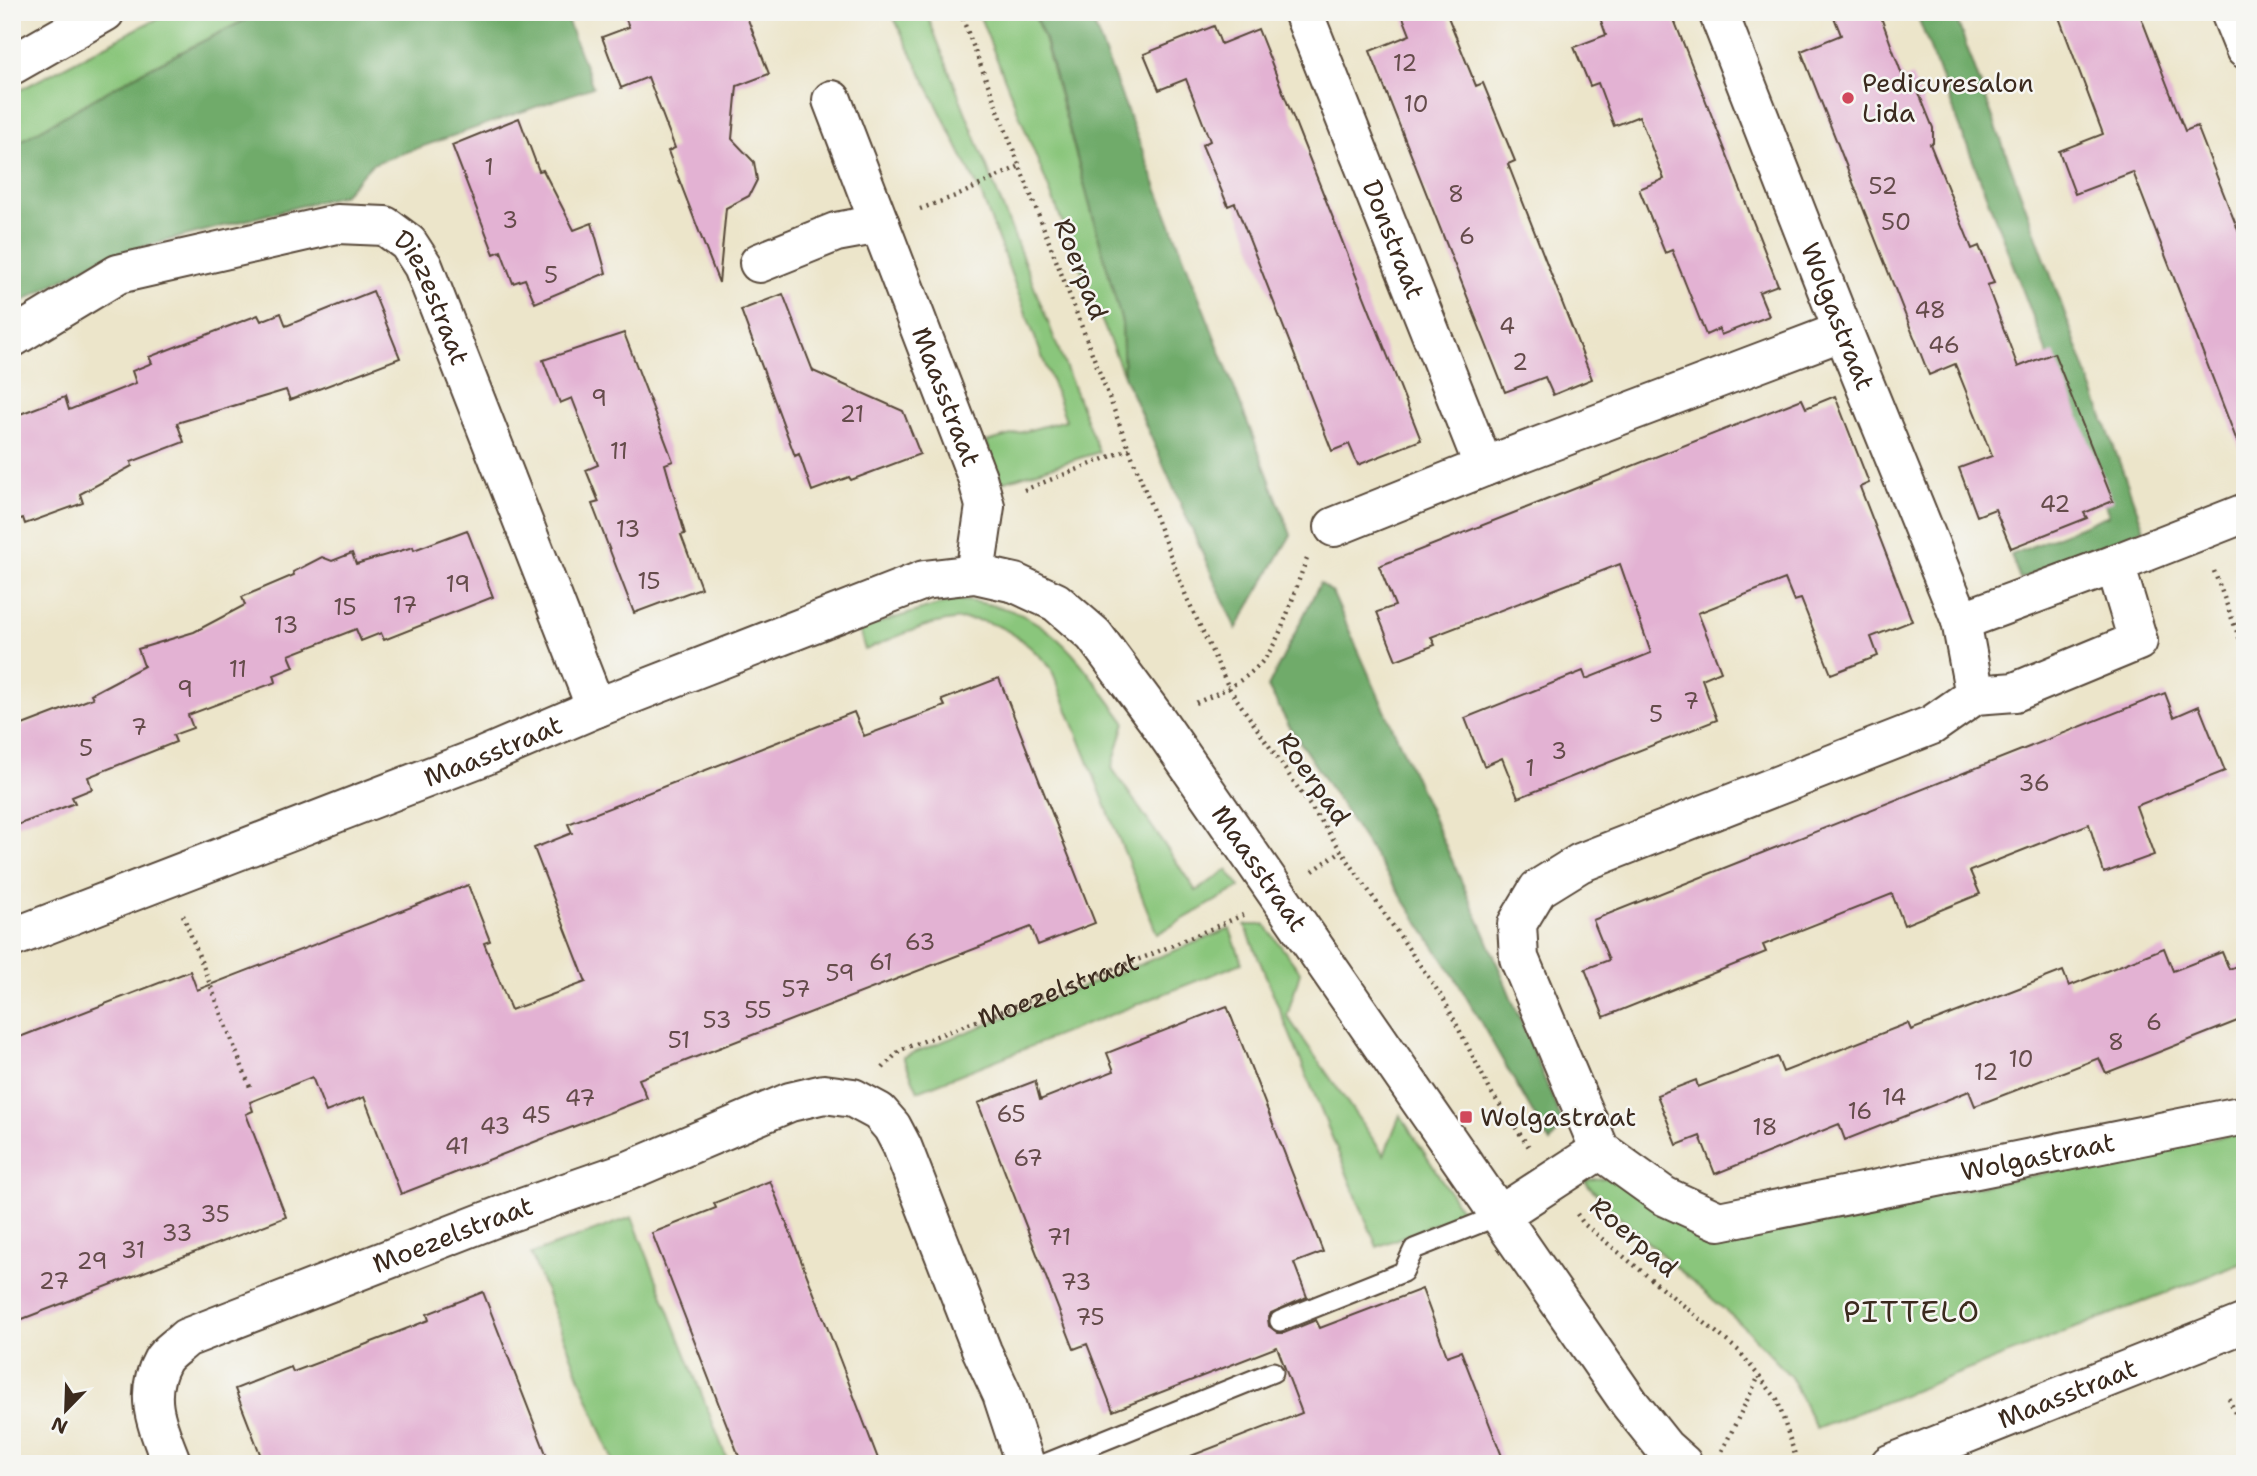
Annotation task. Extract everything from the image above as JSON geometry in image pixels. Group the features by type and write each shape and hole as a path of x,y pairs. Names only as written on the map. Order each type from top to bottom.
{"street":[{"path":"12,36 75,12"},
{"path":"12,65 105,12"},
{"name":"Donstraat","path":"1303,12 1484,467"},
{"name":"Wolgastraat","path":"1718,12 1843,331 1961,621 1975,695"},
{"path":"2230,12 2245,49"},
{"name":"Maasstraat","path":"832,100 977,477 985,506 975,574"},
{"name":"Diezestraat","path":"12,338 118,274 337,224 385,226 408,243 423,266 596,708"},
{"path":"759,263 836,232 880,224"},
{"path":"1334,527 1843,331"},
{"path":"1961,621 2245,513"},
{"path":"1500,1215 1600,1150 1518,958 1517,924 1538,889 1580,863 1932,724 1975,695 2015,692 2138,641 2115,564"},
{"name":"Maasstraat","path":"12,938 484,756 596,708 924,580 975,574 1015,583 1056,602 1094,635 1157,720 1276,896 1630,1404 1665,1448 1683,1464"},
{"name":"Moezelstraat","path":"172,1464 153,1414 152,1391 162,1360 186,1338 505,1214 628,1171 790,1102 824,1094 853,1098 879,1112 892,1127 902,1146 982,1351 1002,1394 1025,1464"},
{"name":"Wolgastraat","path":"1600,1150 1664,1196 1719,1221 2245,1115"},
{"name":"Maasstraat","path":"1890,1464 2245,1323"}],"lane":[{"path":"1280,1321 1403,1272 1414,1249 1500,1215"},
{"path":"1045,1464 1273,1372"}],"path":[{"name":"Roerpad","path":"960,12 1186,596 1229,688 1444,1000 1491,1093 1552,1181 1584,1224 1739,1351 1777,1399 1798,1464"},
{"path":"961,194 1020,166"},
{"path":"985,506 1130,449"},
{"path":"1229,688 1258,667 1270,650 1307,559 1334,527"},
{"path":"2199,531 2245,653"},
{"path":"169,877 250,1087"},
{"name":"Moezelstraat","path":"853,1098 900,1050 1235,920 1276,896"},
{"path":"1721,1453 1759,1376"},
{"path":"2229,1398 2245,1438"}],"green space":[{"path":"175,12 261,12 138,74 12,146 12,94 146,24"},
{"path":"261,12 564,12 593,87 372,164 343,195 104,257 12,307 12,146 138,74"},
{"path":"891,12 926,12 1099,452 1002,482 986,442 1066,420 981,194"},
{"path":"978,12 1033,12 1044,39 1122,323 1124,376"},
{"path":"1033,12 1089,12 1291,535 1236,629 1124,376 1122,323 1045,39"},
{"path":"1916,12 1954,12 2144,529 2020,579 2011,555 2109,515"},
{"path":"1320,583 1332,592 1485,934 1563,1124 1550,1143 1457,981 1288,724 1268,687"},
{"path":"954,600 1013,611 1036,622 1073,654 1125,722 1112,768 1196,891 1227,870 1240,887 1157,934 1051,668 1028,645 1005,630 984,622 963,619 941,622 865,650 859,629"},
{"path":"1245,925 1265,925 1300,972 1287,1016 1384,1155 1400,1115 1463,1213 1377,1247"},
{"path":"1230,929 1242,963 918,1091 903,1057"},
{"path":"2245,1132 2245,1262 1816,1429 1791,1377 1742,1325 1610,1209 1584,1180 1614,1177 1636,1189 1679,1225 1722,1239"},
{"path":"632,1217 729,1464 614,1464 531,1254"}],"building":[{"path":"623,12 745,12 769,74 737,86 732,139 754,162 757,180 749,196 726,208 719,283 668,151 675,148 648,77 621,88 602,37 629,27"},
{"path":"1401,12 1446,12 1476,86 1483,83 1515,161 1508,164 1592,379 1553,395 1545,377 1505,392 1370,51 1410,35"},
{"path":"1598,12 1671,12 1778,285 1759,292 1769,316 1721,335 1719,329 1706,335 1672,250 1665,253 1639,189 1664,179 1639,116 1614,126 1598,83 1590,86 1574,47 1606,35"},
{"path":"1832,12 1879,12 1904,80 1912,76 1933,128 1933,143 1930,144 1972,249 1979,246 1994,283 1987,285 2018,367 2054,353 2113,501 2084,513 2087,518 2011,548 1995,509 1977,516 1959,468 1992,456 1955,364 1929,375 1801,51 1841,35"},
{"path":"2057,12 2139,12 2185,131 2197,126 2245,248 2245,454 2242,454 2133,172 2075,194 2059,151 2103,134"},
{"path":"1214,26 1221,44 1258,29 1421,440 1358,465 1349,444 1332,451 1235,203 1228,206 1202,145 1210,141 1186,79 1159,90 1144,54"},
{"path":"519,118 539,171 543,170 574,230 592,223 606,273 535,303 525,279 513,283 501,251 494,254 452,145"},
{"path":"373,291 400,358 290,400 286,390 177,423 184,442 131,462 132,466 80,494 83,503 25,524 23,518 12,522 12,417 65,397 69,410 136,383 132,371 152,363 149,357 258,315 261,321 281,313 286,326"},
{"path":"783,294 813,371 903,411 920,454 851,480 849,477 812,491 799,454 795,456 741,310"},
{"path":"624,333 673,461 665,464 685,534 681,535 701,588 634,613 592,504 599,502 586,470 598,465 572,398 560,403 543,360"},
{"path":"1835,396 1869,483 1860,487 1912,621 1871,637 1878,656 1831,674 1801,599 1794,601 1785,579 1698,613 1721,671 1702,679 1717,720 1518,798 1502,758 1484,766 1465,718 1583,671 1586,679 1651,653 1620,564 1431,637 1435,645 1396,660 1377,612 1395,606 1379,566 1802,399 1806,408"},
{"path":"467,530 493,597 384,640 381,633 361,641 356,629 289,655 294,667 274,675 276,682 188,715 193,728 173,735 176,742 88,777 92,789 72,797 75,803 12,827 12,729 93,698 91,694 144,666 138,649 194,632 245,605 242,597 294,575 293,572 322,557 332,561 352,553 356,564 413,547 414,550"},
{"path":"999,678 1095,923 1038,945 1031,927 639,1079 647,1098 401,1194 364,1097 326,1112 312,1077 250,1102 253,1111 246,1114 286,1217 12,1323 12,1040 190,971 197,990 468,885 490,941 484,943 511,1010 586,982 534,848 572,833 568,824 854,712 864,736 945,706 942,700"},
{"path":"2165,693 2174,717 2199,706 2225,771 2136,806 2154,855 2104,873 2089,824 1970,871 1980,894 1904,925 1892,894 1763,945 1766,952 1604,1017 1585,969 1609,960 1593,920"},
{"path":"2164,948 2173,971 2222,952 2229,969 2245,963 2245,1018 2106,1073 2099,1058 1975,1106 1969,1091 1845,1140 1839,1124 1715,1174 1700,1136 1677,1145 1657,1095 1696,1080 1698,1087 1777,1057 1783,1072 1908,1023 1911,1030 2063,971 2069,986"},
{"path":"1227,1006 1323,1252 1294,1263 1307,1297 1271,1313 1269,1326 1278,1333 1284,1333 1316,1320 1320,1328 1422,1289 1447,1356 1461,1351 1505,1464 1178,1464 1178,1461 1302,1413 1277,1347 1113,1411 1087,1344 1074,1349 978,1103 1035,1081 1040,1100 1114,1071 1107,1053"},
{"path":"770,1181 880,1464 742,1464 652,1233 716,1208 714,1203"},
{"path":"483,1292 550,1464 264,1464 235,1389 291,1367 293,1372 429,1320 427,1314"}],"place":[{"name":"Pedicuresalon Lida","path":"1848,98"},
{"name":"Wolgastraat","path":"1466,1117"}],"district":[{"name":"PITTELO","path":"1912,1312"}]}
